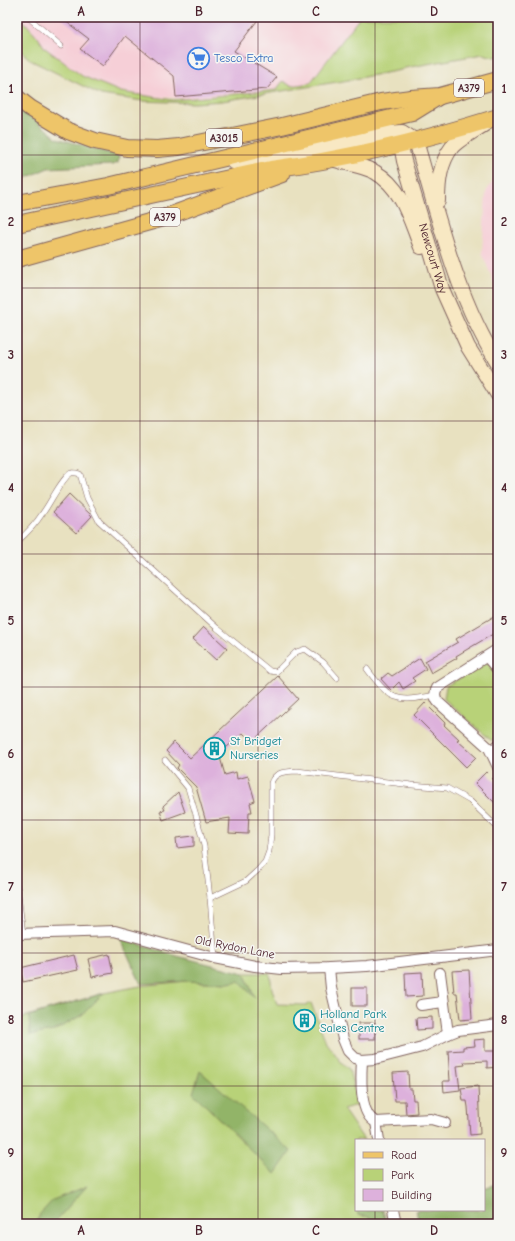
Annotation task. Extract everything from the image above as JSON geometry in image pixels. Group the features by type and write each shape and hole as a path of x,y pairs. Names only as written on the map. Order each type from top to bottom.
{"main road":[{"name":"A379","path":"17,203 108,186 412,113 440,96 498,80"},
{"name":"A3015","path":"17,98 30,108 68,131 95,141 127,148 157,148 179,147 282,126 381,102 440,96"},
{"name":"A379","path":"17,224 270,169 310,164 496,118"},
{"name":"A379","path":"17,259 160,219 310,164"}],"street":[{"path":"162,172 288,155 388,133 406,140 412,113"},
{"path":"437,214 438,183 443,164 452,146 496,118"},
{"name":"Newcourt Way","path":"406,140 437,214 471,315 498,363"},
{"name":"Newcourt Way","path":"406,140 418,208 442,289 468,347 498,395"},
{"path":"331,159 374,172 389,182 400,196 421,249 442,289"},
{"path":"498,649 436,692 436,700 439,704 489,748 495,749 493,758 498,767"},
{"path":"487,657 498,670"},
{"name":"Old Rydon Lane","path":"20,934 114,931 215,958 255,966 282,968 367,966 498,950"},
{"path":"329,968 331,988 343,1039 348,1051 355,1058 362,1060 375,1059 422,1047 458,1030 498,1025"},
{"path":"440,973 448,1034"},
{"path":"421,1006 444,1002"},
{"path":"362,1060 362,1082 365,1107 372,1120 376,1122 431,1118 445,1123"},
{"path":"376,1122 379,1139"},
{"path":"393,1211 396,1224"}],"lane":[{"path":"28,17 61,46"},
{"path":"17,542 27,533 42,515 60,486 71,473 76,472 80,474 87,498 100,521 217,628 264,667 270,671 276,672 296,652 305,648 323,662 337,678"},
{"path":"367,670 379,686 393,696 405,700 436,692"},
{"path":"165,760 188,788 204,846 215,958"},
{"path":"210,898 246,880 265,862 270,843 271,783 273,778 279,773 297,771 447,788 470,801 498,828"},
{"path":"17,886 20,934"}],"shaded area":[{"path":"17,17 498,17 498,56 494,57 483,54 308,85 231,96 186,99 107,90 59,61 22,24"},
{"path":"498,173 498,293 482,253 486,192"}],"green space":[{"path":"17,17 20,17 37,36 45,48 82,76 121,92 173,100 276,90 283,81 291,86 310,83 360,17 498,17 498,56 494,57 483,54 343,81 222,101 194,103 143,101 101,95 32,61 17,48"},
{"path":"17,105 57,138 119,156 118,163 112,165 48,168 17,182"},
{"path":"488,662 498,674 498,734 492,741 444,699 446,686"},
{"path":"120,938 177,956 244,973 255,998 239,981 228,983 187,981 141,984"},
{"path":"244,973 270,973 272,989 277,1004 306,1005 311,1003 326,1042 342,1063 349,1069 358,1105 343,1109 363,1139 355,1139 355,1211 383,1211 386,1224 17,1224 17,1019 104,993 140,986 187,981 228,983 239,980 254,997"},
{"path":"104,993 82,1015 54,1031 30,1035 29,1016"},
{"path":"200,1071 291,1151 275,1174 193,1093"},
{"path":"498,1182 498,1216 487,1224 419,1224 416,1211 485,1211 485,1188 488,1188"},
{"path":"87,1186 53,1224 35,1224 40,1214 53,1200"},
{"path":"357,1211 383,1211 386,1224 371,1224 369,1217 358,1215"}],"building":[{"name":"Tesco Extra","path":"60,17 260,17 234,51 277,77 267,89 176,97 174,76 125,36 103,66 80,49 89,39"},
{"path":"69,494 92,516 76,533 53,512"},
{"path":"498,614 498,631 431,673 425,661 458,642 456,639"},
{"path":"204,627 227,648 216,660 193,639"},
{"path":"420,658 426,669 412,678 415,681 403,689 399,682 391,690 381,679 388,673 392,676"},
{"name":"St Bridget Nurseries","path":"278,676 298,699 252,742 243,733 219,754 225,775 236,772 237,779 248,776 255,801 250,803 252,812 249,812 248,834 229,833 230,818 206,822 196,787 177,768 179,765 166,751 174,742 190,758"},
{"path":"425,703 445,723 444,725 459,739 457,740 476,757 466,767 414,715"},
{"path":"486,772 498,784 498,806 475,783"},
{"path":"178,792 185,812 163,820 160,811 165,810 163,806"},
{"path":"194,836 194,846 177,848 176,838"},
{"path":"109,954 113,973 92,977 88,959"},
{"path":"74,955 78,970 23,982 20,968"},
{"path":"469,970 472,1019 460,1020 457,993 454,993 452,971"},
{"path":"422,972 423,996 406,997 405,973"},
{"path":"352,988 367,988 367,1006 352,1006"},
{"path":"432,1017 432,1029 417,1030 416,1018"},
{"path":"359,1023 375,1023 375,1039 359,1039"},
{"path":"485,1039 485,1051 498,1051 498,1067 487,1068 487,1061 464,1062 465,1065 457,1066 460,1090 444,1092 443,1081 450,1081 448,1051 463,1050 463,1047 475,1046 474,1040"},
{"path":"408,1072 409,1089 412,1089 413,1100 416,1100 417,1113 406,1114 405,1101 395,1101 393,1073"},
{"path":"478,1086 480,1134 470,1135 467,1101 463,1101 461,1088"}],"place":[{"name":"Tesco Extra","path":"199,58"},
{"name":"St Bridget Nurseries","path":"214,748"},
{"name":"Holland Park Sales Centre","path":"305,1021"}]}
